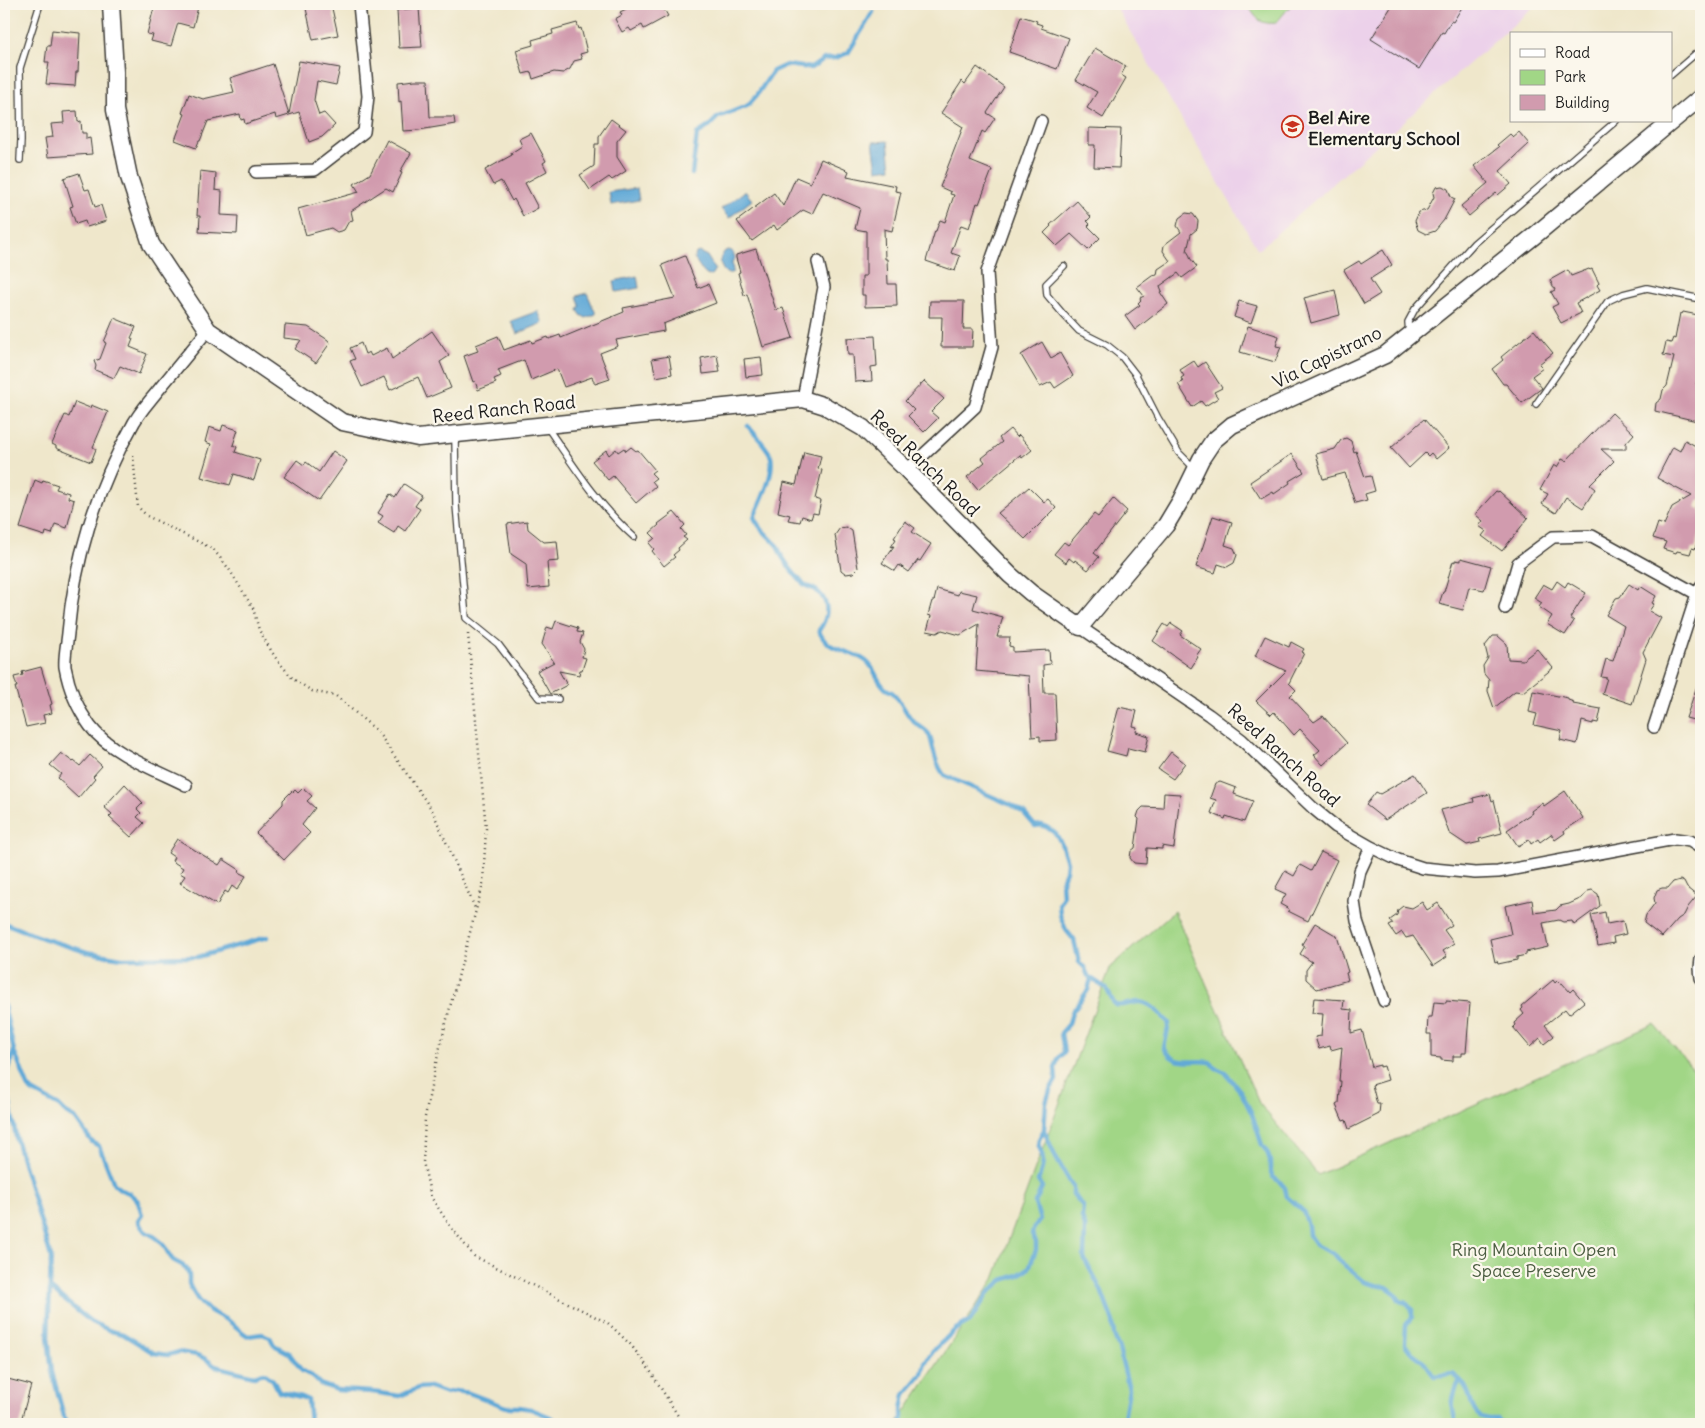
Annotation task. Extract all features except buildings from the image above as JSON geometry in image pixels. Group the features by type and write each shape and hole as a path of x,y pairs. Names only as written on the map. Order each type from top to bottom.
{"street":[{"name":"Reed Ranch Road","path":"110,4 115,72 115,110 129,176 151,244 208,330 342,422 418,438 803,399 824,406 862,428 907,470 1010,575 1031,593 1209,715 1242,740 1328,821 1371,847 1398,860 1423,868 1475,874 1498,872 1675,839 1690,841 1701,848"},
{"path":"256,172 315,170 364,132 368,96 359,4"},
{"name":"Via Capistrano","path":"1672,121 1701,97"},
{"path":"907,470 975,407 992,347 987,272 1041,122"},
{"name":"Via Capistrano","path":"1080,627 1166,525 1181,500 1201,459 1214,441 1232,425 1385,355 1534,236 1671,122"},
{"path":"803,399 824,287 818,262"},
{"path":"186,785 125,755 91,728 79,710 70,690 65,664 69,619 80,558 96,502 131,427 144,408 208,330"},
{"path":"1505,608 1518,563 1553,537 1592,536 1699,590 1654,727"},
{"path":"1371,847 1360,871 1354,901 1357,921 1384,1001"},
{"path":"1701,959 1701,978"}],"lane":[{"path":"20,160 20,68 40,4"},
{"path":"1672,74 1701,50"},
{"path":"1409,336 1408,322 1415,309 1474,243 1615,122"},
{"path":"1064,266 1046,284 1047,295 1079,331 1108,344 1122,357 1136,375 1179,453 1196,470"},
{"path":"1536,404 1608,301 1623,294 1647,288 1701,299"},
{"path":"546,425 565,454 615,520 634,537"},
{"path":"455,435 456,505 466,618 498,644 539,698 558,699"}],"path":[{"path":"134,449 132,457 138,507 147,516 213,549 253,608 259,630 275,657 293,679 312,691 336,696 377,731 432,810 476,910"},
{"path":"466,618 486,829 482,884 443,1033 425,1117 423,1162 431,1197 450,1226 474,1256 608,1323 632,1345 683,1424"}],"shaded area":[{"name":"Bel Aire Elementary School","path":"1114,4 1537,4 1258,250"}],"green space":[{"path":"1247,4 1292,4 1276,23 1265,23 1258,19"},
{"name":"Ring Mountain Open Space Preserve","path":"1174,911 1259,1103 1318,1175 1654,1024 1701,1079 1701,1424 897,1424 994,1279 1110,968"}],"water":[{"path":"888,141 891,168 877,170 873,142"},
{"path":"637,188 639,200 611,205 609,192"},
{"path":"745,191 752,200 729,218 721,209"},
{"path":"725,251 732,251 735,257 732,262 733,272 728,274 723,269 721,260"},
{"path":"699,252 707,256 715,269 709,276 694,259 696,253"},
{"path":"637,276 639,288 616,292 614,281"},
{"path":"587,293 596,314 586,318 578,310 580,306 577,296"},
{"path":"538,311 543,323 517,334 511,321"}],"waterway":[{"path":"692,174 697,134 718,117 747,106 773,71 786,65 811,68 824,59 835,58 848,53 873,12"},
{"path":"748,426 768,450 772,461 770,477 754,517 759,526 778,547 782,557 796,575 805,585 818,591 824,599 826,613 824,622 819,630 822,637 833,646 860,657 869,664 881,684 896,696 914,722 929,734 936,760 944,775 1011,805 1024,813 1035,826 1042,825 1056,834 1067,862 1062,881 1063,897 1059,903 1060,915 1066,930 1074,940 1079,962 1085,968 1088,976 1106,988 1115,1005 1143,1003 1148,1004 1159,1013 1169,1023 1164,1048 1173,1058 1184,1061 1210,1062 1216,1068 1225,1072 1241,1092 1252,1114 1262,1145 1270,1160 1270,1170 1273,1177 1285,1188 1287,1197 1303,1211 1309,1235 1316,1245 1334,1254 1365,1282 1387,1287 1395,1293 1400,1301 1407,1303 1412,1309 1412,1317 1406,1325 1405,1344 1410,1351 1422,1360 1434,1376 1453,1374 1466,1388 1476,1412 1488,1419 1498,1419 1503,1424"},
{"path":"4,923 45,939 87,952 122,958 198,957 267,937"},
{"path":"1091,978 1088,990 1072,1012 1069,1024 1061,1033 1064,1052 1058,1059 1055,1068 1056,1080 1050,1090 1046,1103 1044,1130 1056,1158 1073,1187 1073,1194 1083,1206 1082,1218 1085,1226 1084,1258 1101,1290 1113,1322 1114,1336 1129,1389 1123,1424"},
{"path":"4,1005 14,1051 28,1086 32,1091 59,1106 75,1118 92,1142 99,1146 114,1184 138,1201 142,1215 138,1221 141,1226 146,1232 162,1243 173,1260 186,1268 189,1273 190,1287 204,1307 230,1322 248,1336 262,1334 270,1337 274,1345 289,1353 302,1371 312,1376 320,1384 337,1390 400,1396 418,1388 430,1387 446,1393 455,1391 469,1393 506,1407 531,1409 553,1418"},
{"path":"14,1051 5,1078 17,1142 51,1257 48,1337 52,1372 66,1424"},
{"path":"902,1424 905,1394 922,1374 925,1363 934,1350 956,1329 970,1321 989,1292 1003,1280 1018,1275 1029,1268 1036,1250 1036,1242 1032,1234 1034,1227 1040,1220 1035,1203 1042,1187 1038,1181 1042,1169 1043,1156 1038,1144 1044,1130"},
{"path":"51,1289 90,1321 111,1331 123,1334 154,1353 168,1355 179,1352 197,1355 215,1366 254,1376 264,1373 273,1380 279,1392 308,1400 310,1424"},
{"path":"1456,1424 1453,1402 1460,1380"}],"place":[{"name":"Bel Aire Elementary School","path":"1292,127"}]}
